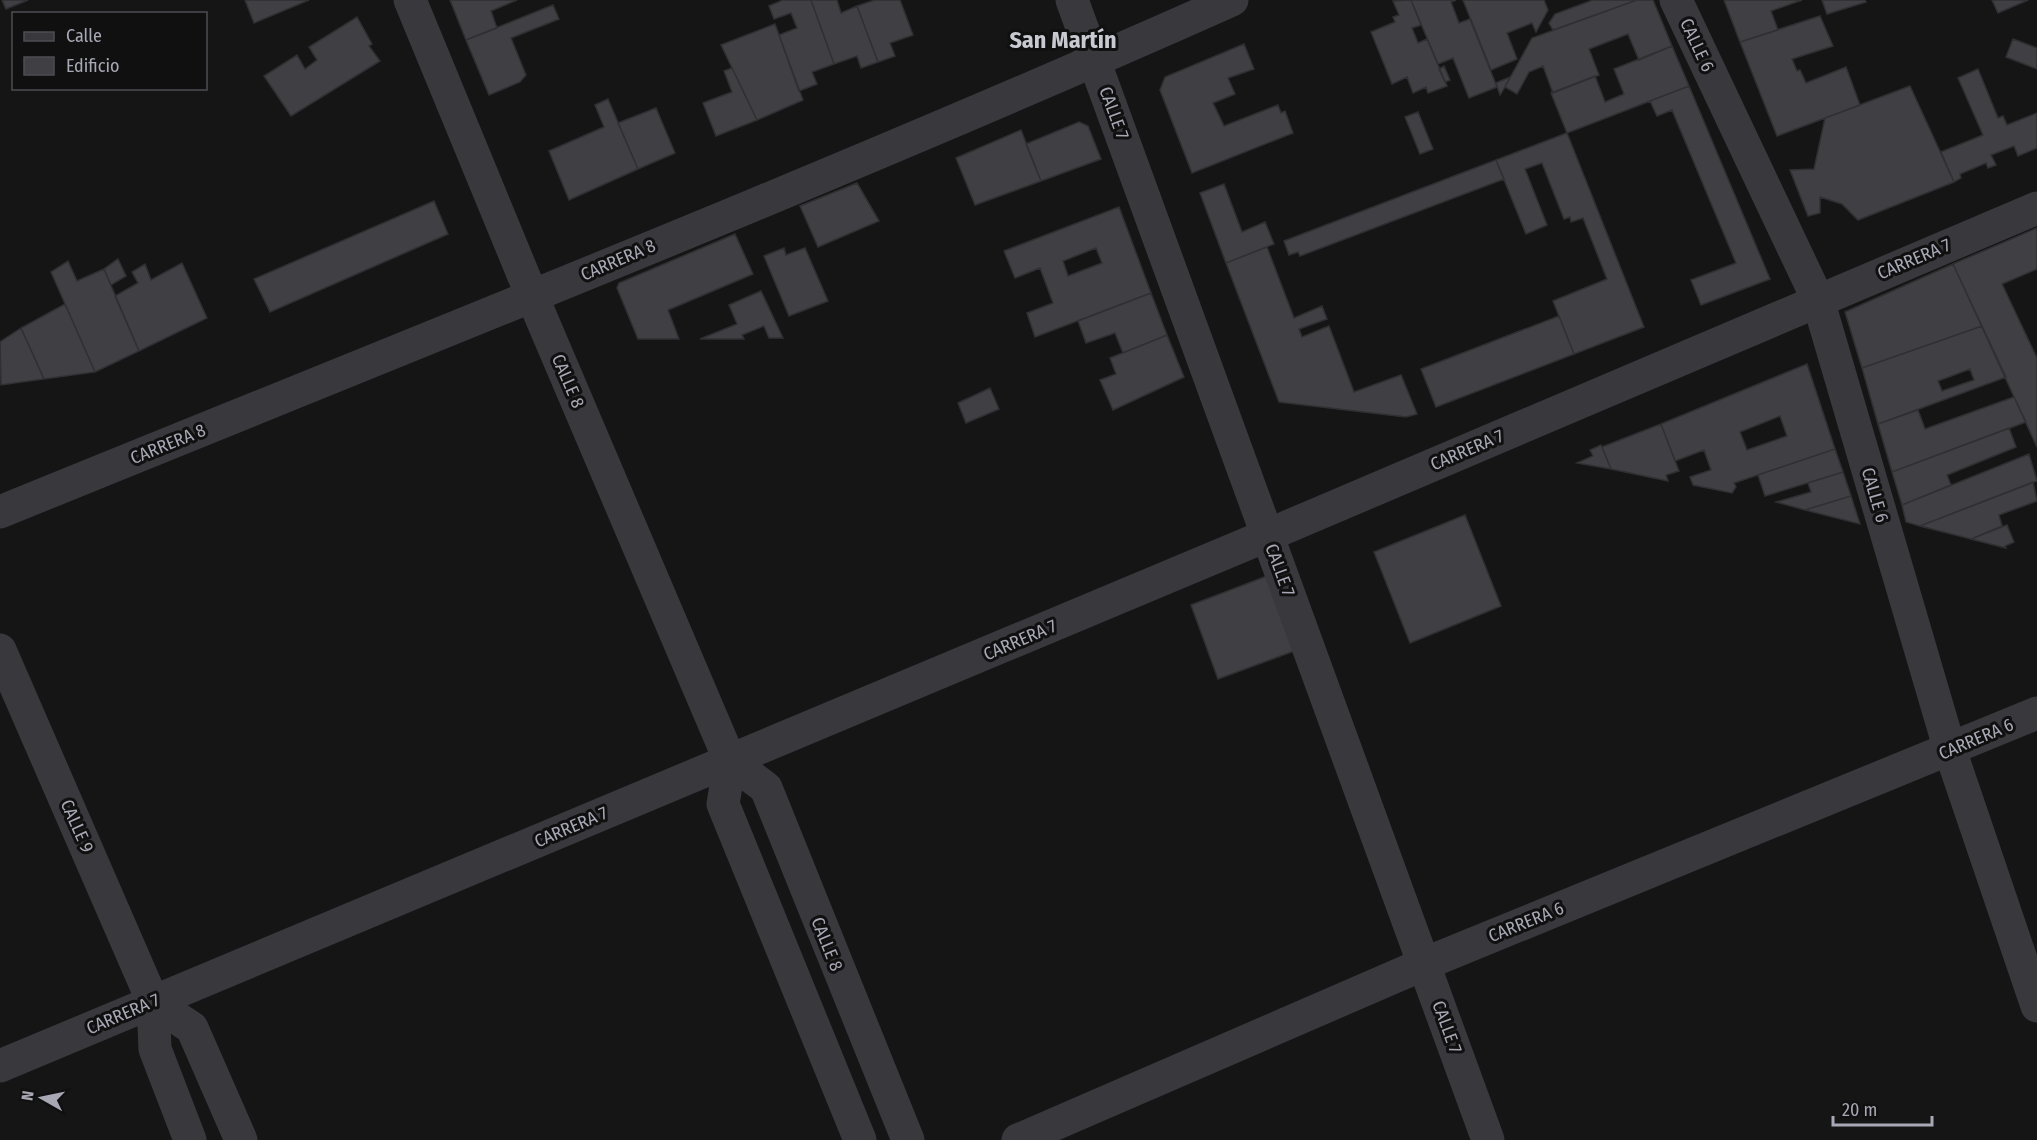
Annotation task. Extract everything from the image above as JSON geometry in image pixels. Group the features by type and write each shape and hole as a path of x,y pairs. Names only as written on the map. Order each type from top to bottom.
{"street":[{"name":"CALLE 8","path":"410,0 532,296 730,761 766,788 846,992 908,1140"},
{"name":"CALLE 7","path":"1072,0 1488,1140"},
{"name":"CARRERA 8","path":"0,512 532,296 1095,61 1232,0"},
{"name":"CALLE 6","path":"1676,0 1818,300 1950,750 2037,1006"},
{"name":"CARRERA 7","path":"0,1066 1268,535 2037,208"},
{"name":"CALLE 9","path":"0,650 153,1002 154,1049 190,1140"},
{"name":"CARRERA 6","path":"1018,1140 1424,964 2037,713"},
{"path":"730,761 723,804 860,1140"},
{"path":"805,1007 846,992"},
{"path":"153,1002 192,1028 242,1140"}],"building":[{"path":"2,0 28,0 6,9"},
{"path":"245,0 309,0 254,23"},
{"path":"450,0 517,0 491,11 497,28 466,40"},
{"path":"783,0 811,0 834,64 812,72 817,84 799,91 779,35 797,28 791,13 774,19 769,6"},
{"path":"811,0 837,0 841,13 857,6 878,62 861,68 857,56 834,64"},
{"path":"875,0 900,0 913,35 890,43 895,56 878,62 857,6"},
{"path":"1411,0 1456,0 1451,2 1459,23 1470,19 1497,87 1469,98 1453,58 1438,64"},
{"path":"1411,0 1421,25 1412,28 1418,43 1427,39 1447,86 1428,93 1426,87 1413,93 1407,77 1392,84 1371,32 1395,22 1393,17 1399,15 1393,1"},
{"path":"1463,0 1544,0 1548,10 1536,32 1532,23 1507,33 1517,59 1491,70"},
{"path":"1593,0 1637,0 1553,30 1549,23 1555,14"},
{"path":"1637,0 1653,0 1672,46 1639,60 1628,34 1589,49 1599,75 1553,93 1543,66 1529,72 1517,94 1505,87 1532,38"},
{"path":"1724,0 1802,0 1771,11 1778,30 1740,42"},
{"path":"1822,0 1865,0 1866,2 1827,14"},
{"path":"1992,0 2028,0 1998,13"},
{"path":"553,5 559,19 511,38 526,75 520,82 489,95 466,40"},
{"path":"1820,16 1833,46 1792,59 1797,71 1800,70 1806,83 1846,67 1860,105 1777,136 1740,42"},
{"path":"357,17 372,44 369,46 380,61 291,116 264,76 297,55 305,69 317,60 309,47"},
{"path":"775,24 803,100 757,120 721,45"},
{"path":"2013,39 2037,48 2037,69 2006,57"},
{"path":"1244,44 1254,69 1228,78 1235,94 1213,103 1224,126 1278,105 1281,113 1285,111 1293,133 1192,173 1160,90 1165,77"},
{"path":"1672,46 1689,86 1567,133 1551,93 1595,76 1605,102 1624,94 1614,69"},
{"path":"1444,66 1450,80 1445,82 1439,69"},
{"path":"732,68 757,120 716,136 703,103 732,92 724,71"},
{"path":"1978,69 1998,118 2003,116 2007,125 2037,113 2037,148 2018,156 2014,146 1991,155 1996,165 1988,168 1986,163 1960,174 1961,178 1954,182 1941,152 1983,135 1958,78"},
{"path":"1510,77 1505,87 1500,95 1496,83"},
{"path":"1689,86 1770,279 1701,305 1691,280 1736,263 1672,110 1657,116 1650,101"},
{"path":"1910,86 1954,182 1858,220 1842,204 1820,197 1820,213 1808,216 1790,170 1814,169 1825,118"},
{"path":"608,99 638,169 569,200 549,151 604,127 595,105"},
{"path":"656,108 675,153 638,169 618,123"},
{"path":"1418,112 1433,149 1420,154 1405,117"},
{"path":"1079,122 1088,126 1101,159 1041,181 1026,144"},
{"path":"1021,130 1041,181 975,205 956,158"},
{"path":"1567,133 1644,327 1574,354 1553,301 1607,279 1583,218 1571,222 1570,217 1564,219 1542,163 1525,169 1547,225 1526,234 1496,160"},
{"path":"1496,160 1504,179 1300,256 1298,252 1289,255 1284,241"},
{"path":"857,183 879,221 818,247 800,206"},
{"path":"1224,184 1242,232 1265,222 1274,244 1226,263 1200,193"},
{"path":"434,201 448,234 270,312 254,279"},
{"path":"1119,207 1151,293 1035,337 1027,313 1053,303 1040,268 1015,278 1004,251","holes":["1096,248 1102,263 1068,276 1063,261"]},
{"path":"2037,228 2037,269 2002,284 2037,358 2037,447 1953,264"},
{"path":"735,234 753,274 668,310 679,339 638,339 617,288 619,283"},
{"path":"1267,247 1294,318 1322,306 1327,319 1299,329 1302,337 1329,326 1354,392 1401,375 1417,414 1406,417 1279,402 1226,263"},
{"path":"784,248 786,255 805,248 828,301 789,316 764,256"},
{"path":"118,259 126,276 111,285 104,269"},
{"path":"68,261 77,281 104,269 139,351 95,372 51,272"},
{"path":"182,263 207,318 139,351 115,296 138,283 132,272 145,264 151,280"},
{"path":"1953,264 1982,326 1862,368 1845,312"},
{"path":"761,291 783,338 769,338 764,326 742,335 744,339 700,339 737,324 729,305"},
{"path":"1151,293 1167,335 1123,353 1115,333 1086,343 1078,321"},
{"path":"65,304 95,372 44,379 21,328"},
{"path":"1559,316 1574,354 1436,407 1421,369"},
{"path":"1982,326 2006,377 1878,424 1862,368","holes":["1970,369 1974,380 1942,391 1938,381"]},
{"path":"21,328 44,379 1,385 0,342"},
{"path":"1167,335 1184,377 1113,410 1100,380 1116,374 1110,358"},
{"path":"1807,364 1835,449 1734,483 1736,487 1732,493 1693,485 1690,477 1711,470 1704,450 1675,461 1661,424","holes":["1780,416 1787,436 1747,450 1740,432"]},
{"path":"990,388 999,409 966,423 958,403"},
{"path":"2014,397 2026,422 1892,472 1878,424 1918,410 1925,429"},
{"path":"1661,424 1679,471 1666,475 1668,481 1611,469 1602,447"},
{"path":"2009,428 2016,447 1947,475 1951,485 1902,505 1892,472"},
{"path":"1601,445 1611,469 1577,463 1593,456 1590,450"},
{"path":"1835,449 1843,472 1765,496 1758,475"},
{"path":"2029,454 2037,481 1920,526 1906,522 1902,505"},
{"path":"1843,472 1851,496 1805,510 1776,502 1811,492 1808,483"},
{"path":"2033,482 2037,501 1999,515 2002,526 1971,539 1920,526"},
{"path":"1851,496 1860,524 1805,510"},
{"path":"1465,515 1501,606 1410,643 1374,552"},
{"path":"2007,525 2014,542 2005,546 2006,548 1971,539"},
{"path":"1267,576 1294,651 1218,679 1191,605"}],"district":[{"name":"San Martín","path":"1063,40"}]}
